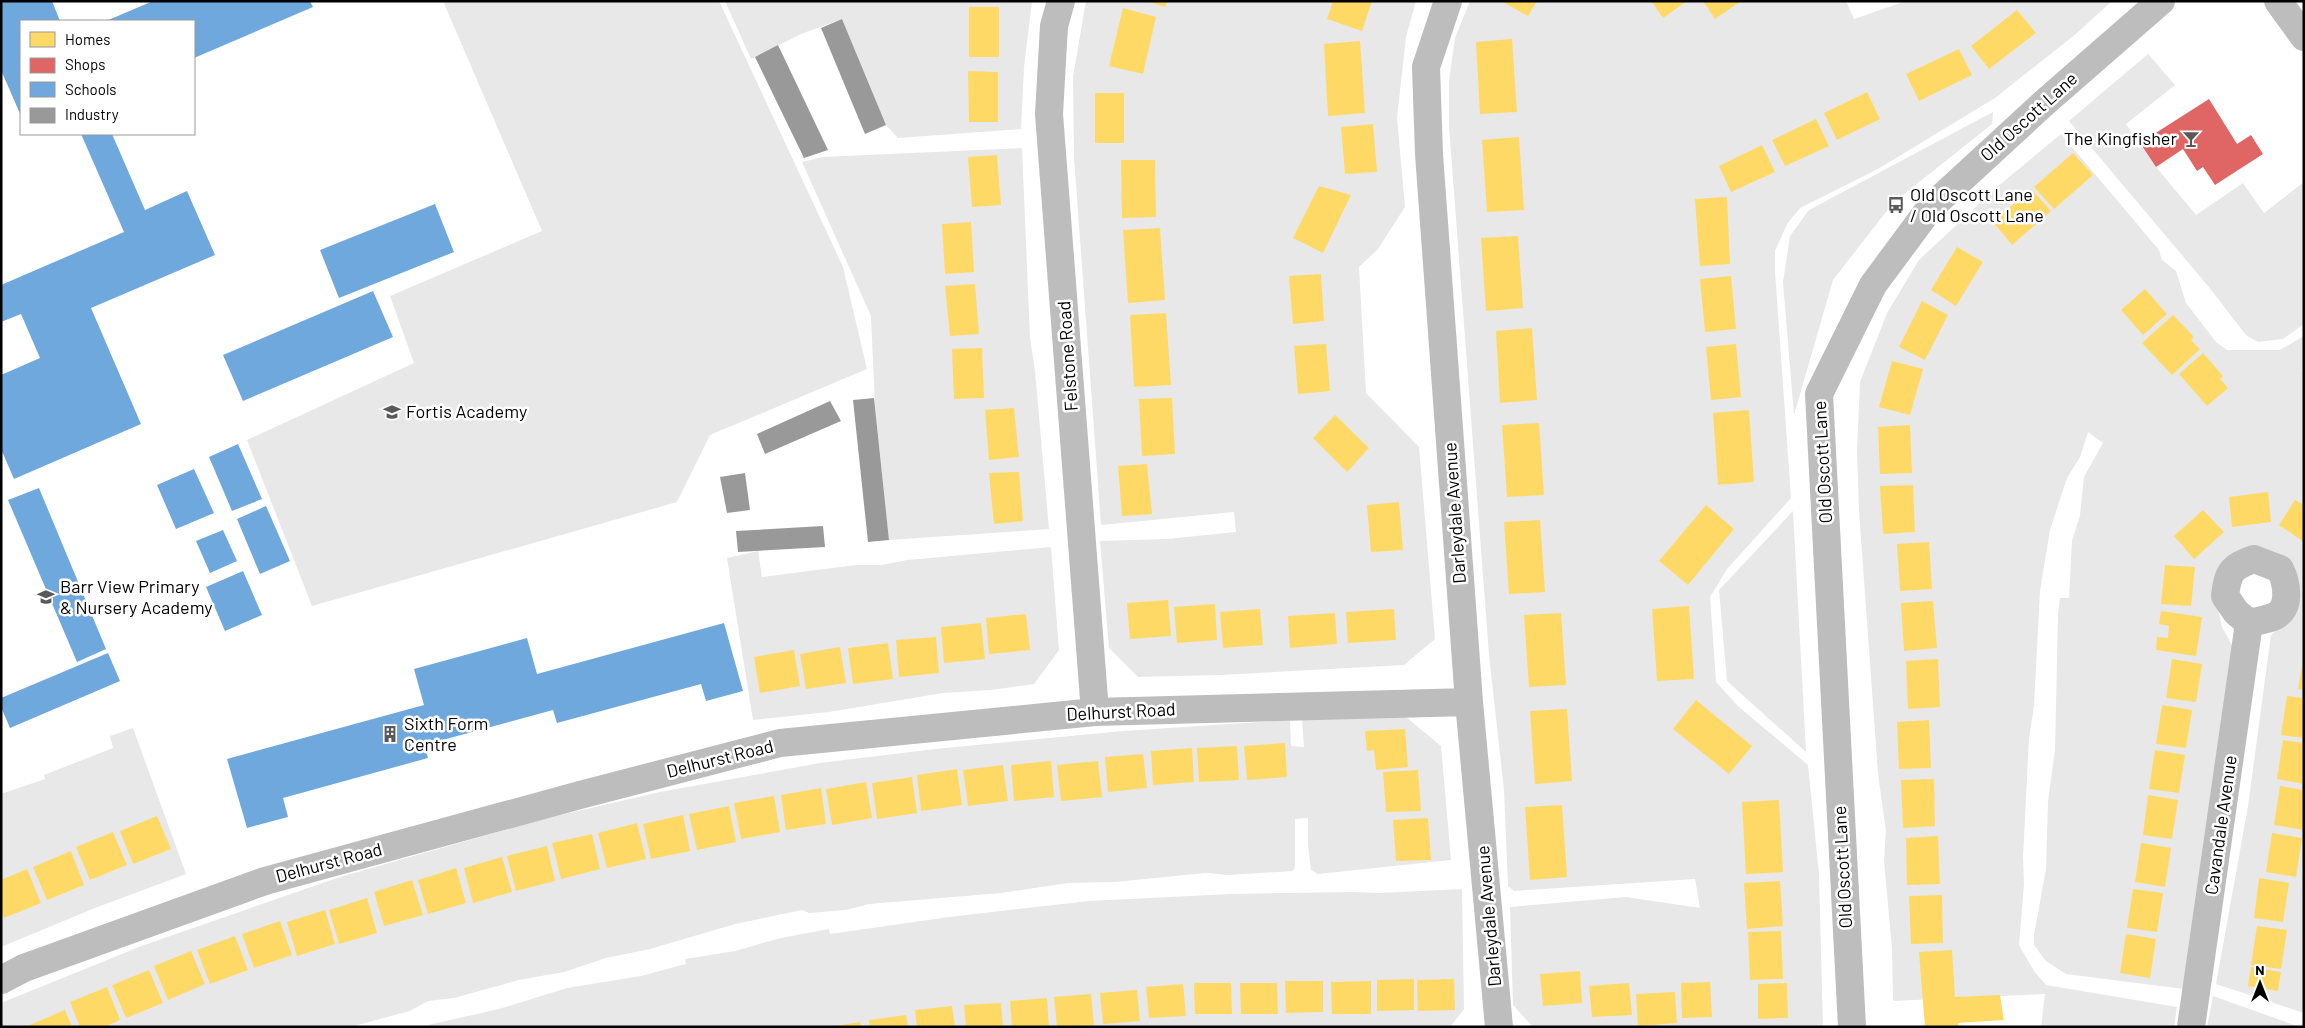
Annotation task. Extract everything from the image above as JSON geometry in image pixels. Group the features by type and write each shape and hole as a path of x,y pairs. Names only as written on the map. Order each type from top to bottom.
{"street":[{"name":"Felstone Road","path":"1061,1 1054,26 1049,114 1095,712"},
{"name":"Darleydale Avenue","path":"1448,1 1426,67 1429,154 1469,702 1499,1027"},
{"name":"Old Oscott Lane","path":"1852,1027 1819,394 1873,285 1930,208 2044,103 2161,1"},
{"path":"2278,1 2304,37"},
{"name":"Cavandale Avenue","path":"2191,1027 2249,623"},
{"name":"Delhurst Road","path":"1,980 24,968 265,881 580,795 780,743 1095,712 1469,702"}],"shaded area":[{"path":"443,1 719,1 843,267 867,369 710,435 677,502 312,606 247,440 414,363 390,296 542,231"},
{"path":"725,1 1032,1 1024,67 1021,129 898,138 886,125 842,19 801,34 751,59"},
{"path":"1086,1 1416,1 1406,37 1397,118 1405,207 1378,249 1359,267 1366,393 1419,447 1435,639 1404,665 1221,675 1138,677 1109,648 1100,541 1167,539 1236,532 1234,512 1101,525 1074,157 1073,77"},
{"path":"1470,1 1846,1 1854,19 1906,1 2112,1 2077,33 1995,98 1878,169 1800,208 1787,224 1775,251 1791,498 1727,569 1710,597 1716,682 1739,707 1808,765 1819,874 1823,1027 1533,1027 1513,1005 1510,907 1626,897 1700,908 1695,879 1514,891 1508,886 1504,790 1489,655 1449,126 1449,81 1455,38"},
{"path":"2148,54 2175,85 2126,124 2156,167 2196,215 2243,183 2264,213 2304,182 2304,324 2283,339 2258,342 2246,335 2208,286 2069,121"},
{"path":"1993,112 1992,124 1893,203 1833,280 1794,415 1783,282 1790,236 1809,210"},
{"path":"2061,134 2159,250 2162,260 2176,271 2186,303 2216,342 2227,350 2280,350 2304,336 2304,368 2302,370 2304,374 2304,1013 2216,984 2248,806 2271,635 2281,627 2280,555 2214,591 2222,627 2234,649 2184,989 2066,974 2046,961 2034,945 2034,935 2046,869 2048,801 2055,750 2060,598 2069,598 2072,541 2080,515 2084,477 2103,443 2088,432 2080,457 2067,478 2050,530 2040,591 2034,706 2029,739 2023,857 2024,884 2019,945 2034,971 2046,985 2177,1007 2174,1027 2041,1027 2045,994 1893,1001 1892,948 1884,861 1886,831 1878,774 1859,511 1857,451 1860,382 1887,313 1919,260 1996,188"},
{"path":"1022,148 1030,338 1035,371 1049,529 889,540 875,406 871,316 802,162 822,157"},
{"path":"1793,511 1806,752 1727,681 1719,590"},
{"path":"1051,547 1059,650 1034,684 991,690 943,693 829,712 753,720 727,558 758,551 762,577 856,565 882,565 907,560"},
{"path":"1406,717 1441,746 1451,860 1318,874 1311,870 1308,845 1308,818 1295,819 1295,866 1293,871 1228,875 1205,873 1115,882 1068,883 1001,893 869,904 846,910 809,913 802,910 735,924 650,949 606,958 564,972 519,980 454,998 428,1001 410,1011 350,1027 1,1027 1,1003 144,945 340,877 543,819 660,792 820,763 935,749 1123,731 1290,720 1291,746 1304,747 1302,718"},
{"path":"133,728 186,874 95,908 1,947 1,794 45,779 44,775 113,748 110,736"},
{"path":"1462,889 1464,1009 1450,1027 419,1027 499,1009 567,988 641,976 686,964 685,959 735,951 781,938 829,929 830,934 949,917 1089,901 1230,894 1379,893"},
{"path":"2213,996 2300,1027 2207,1027"}],"building: Homes":[{"path":"1146,1 1167,1 1165,7"},
{"path":"1333,1 1372,1 1362,31 1327,19"},
{"path":"1501,1 1537,1 1528,16"},
{"path":"1651,1 1687,1 1663,18"},
{"path":"1703,1 1741,1 1715,19"},
{"path":"969,7 999,7 999,57 969,57"},
{"path":"1123,8 1156,17 1143,74 1109,66"},
{"path":"2017,10 2036,33 1989,69 1971,46"},
{"path":"1512,39 1517,112 1480,114 1476,42"},
{"path":"1360,41 1365,113 1328,116 1324,44"},
{"path":"1959,49 1972,75 1919,101 1906,74"},
{"path":"968,71 998,72 998,122 969,122"},
{"path":"1867,92 1880,119 1837,140 1824,113"},
{"path":"1095,93 1124,93 1124,143 1095,143"},
{"path":"1816,119 1829,146 1785,166 1772,140"},
{"path":"1373,124 1377,172 1345,174 1341,127"},
{"path":"1519,137 1524,210 1487,212 1482,140"},
{"path":"1762,145 1775,172 1731,192 1719,166"},
{"path":"2073,153 2093,175 2054,209 2034,187"},
{"path":"997,155 1001,205 972,207 968,157"},
{"path":"1121,160 1155,160 1156,217 1122,218"},
{"path":"1319,186 1351,195 1323,253 1293,238"},
{"path":"2031,189 2051,211 2012,245 1993,222"},
{"path":"1727,197 1730,264 1700,266 1695,199"},
{"path":"971,222 974,272 945,274 942,224"},
{"path":"1160,228 1165,300 1128,303 1123,230"},
{"path":"1518,236 1523,308 1486,311 1481,238"},
{"path":"1957,247 1983,262 1956,306 1931,290"},
{"path":"1321,274 1324,321 1293,324 1289,276"},
{"path":"1731,276 1736,329 1705,332 1700,279"},
{"path":"975,284 979,334 950,336 945,286"},
{"path":"2145,289 2167,314 2143,335 2121,310"},
{"path":"1922,301 1948,315 1925,360 1899,347"},
{"path":"1166,313 1171,385 1134,387 1130,315"},
{"path":"2173,315 2194,337 2191,340 2200,349 2172,375 2142,343"},
{"path":"1532,328 1537,400 1500,403 1496,331"},
{"path":"1326,344 1330,391 1298,394 1294,346"},
{"path":"1736,344 1741,397 1711,400 1706,347"},
{"path":"982,348 984,398 954,399 952,349"},
{"path":"2203,353 2223,376 2220,379 2228,388 2207,406 2179,374"},
{"path":"1892,361 1923,369 1910,415 1879,407"},
{"path":"1172,398 1175,454 1142,456 1139,399"},
{"path":"1014,408 1019,457 989,460 985,410"},
{"path":"1749,410 1754,482 1718,485 1713,413"},
{"path":"1335,415 1369,448 1347,472 1313,438"},
{"path":"1539,423 1544,495 1507,497 1502,425"},
{"path":"1910,425 1912,473 1880,474 1878,427"},
{"path":"1147,464 1152,514 1122,516 1118,466"},
{"path":"1019,472 1023,521 994,524 989,473"},
{"path":"1913,485 1915,532 1883,534 1880,486"},
{"path":"2268,492 2271,522 2232,527 2229,497"},
{"path":"2295,500 2304,505 2304,542 2279,525"},
{"path":"1399,502 1403,550 1371,552 1367,505"},
{"path":"1706,505 1734,529 1688,585 1659,561"},
{"path":"2203,510 2224,532 2194,559 2174,536"},
{"path":"1540,520 1545,592 1509,594 1504,522"},
{"path":"1929,542 1932,589 1900,591 1897,544"},
{"path":"2165,565 2195,567 2191,606 2161,604"},
{"path":"1168,600 1171,636 1130,639 1127,603"},
{"path":"1933,601 1937,648 1904,651 1901,603"},
{"path":"1215,604 1217,640 1177,643 1174,607"},
{"path":"1689,606 1694,679 1657,681 1652,609"},
{"path":"1260,609 1263,645 1223,648 1220,612"},
{"path":"1394,609 1396,640 1348,643 1346,612"},
{"path":"2161,611 2202,617 2196,656 2156,650 2157,637 2168,638 2169,626 2159,624"},
{"path":"1335,613 1337,644 1290,648 1288,616"},
{"path":"1561,613 1566,685 1529,687 1524,615"},
{"path":"1026,614 1030,650 989,654 986,618"},
{"path":"981,623 985,659 944,663 941,627"},
{"path":"936,637 939,673 899,677 896,640"},
{"path":"888,643 893,679 853,684 848,648"},
{"path":"840,647 846,683 806,689 800,654"},
{"path":"794,650 800,686 760,693 754,657"},
{"path":"1938,659 1940,707 1908,709 1906,661"},
{"path":"2172,659 2202,664 2196,702 2166,698"},
{"path":"2304,661 2304,690 2298,689"},
{"path":"2287,696 2304,698 2304,738 2281,735"},
{"path":"1696,700 1752,746 1729,774 1673,729"},
{"path":"2162,705 2192,710 2186,748 2156,744"},
{"path":"1567,709 1572,781 1535,784 1530,711"},
{"path":"1929,720 1931,768 1899,769 1897,722"},
{"path":"1405,729 1408,767 1376,770 1374,750 1367,751 1365,731"},
{"path":"2283,740 2304,743 2304,784 2277,779"},
{"path":"1285,743 1287,777 1247,780 1244,746"},
{"path":"1237,746 1239,780 1199,782 1197,748"},
{"path":"1192,748 1194,782 1153,785 1151,751"},
{"path":"2155,750 2185,755 2179,793 2149,789"},
{"path":"1143,754 1147,788 1108,792 1105,757"},
{"path":"1051,761 1054,797 1014,801 1011,765"},
{"path":"1098,761 1102,797 1061,801 1057,765"},
{"path":"1003,765 1008,801 968,806 963,770"},
{"path":"957,769 962,805 921,811 917,775"},
{"path":"1418,770 1421,811 1386,812 1383,772"},
{"path":"912,777 917,813 877,819 872,783"},
{"path":"1934,779 1935,826 1903,828 1901,780"},
{"path":"866,782 872,818 832,825 826,789"},
{"path":"2280,786 2304,790 2304,830 2274,825"},
{"path":"821,788 826,824 786,830 781,795"},
{"path":"2148,795 2178,800 2172,839 2143,835"},
{"path":"774,796 780,832 741,839 734,803"},
{"path":"1779,800 1783,872 1746,874 1742,802"},
{"path":"1562,805 1567,877 1530,880 1525,807"},
{"path":"729,806 736,842 697,850 689,814"},
{"path":"683,815 690,851 651,859 643,824"},
{"path":"157,816 171,849 133,864 120,831"},
{"path":"1428,818 1431,860 1396,861 1393,820"},
{"path":"637,823 646,859 607,868 598,833"},
{"path":"113,832 127,865 90,880 76,847"},
{"path":"2272,833 2302,838 2296,877 2266,872"},
{"path":"592,834 600,869 561,879 552,843"},
{"path":"1938,836 1940,884 1907,885 1906,838"},
{"path":"2141,843 2171,848 2165,887 2135,882"},
{"path":"547,846 555,881 516,891 507,856"},
{"path":"71,851 84,885 47,900 33,867"},
{"path":"502,857 512,892 473,903 464,868"},
{"path":"456,868 466,903 428,914 418,880"},
{"path":"27,869 41,903 4,918 1,911 1,880"},
{"path":"2259,878 2289,883 2283,922 2254,918"},
{"path":"412,880 423,915 384,926 374,892"},
{"path":"1780,881 1783,926 1747,929 1744,883"},
{"path":"2133,889 2163,893 2157,932 2127,928"},
{"path":"1942,895 1943,943 1911,944 1909,896"},
{"path":"367,898 377,933 339,944 329,910"},
{"path":"325,910 335,944 297,956 287,922"},
{"path":"280,921 292,955 254,968 242,934"},
{"path":"2257,926 2287,930 2281,969 2251,965"},
{"path":"1781,931 1783,979 1750,980 1748,932"},
{"path":"2126,934 2156,939 2150,978 2120,973"},
{"path":"235,936 248,970 210,984 197,950"},
{"path":"1952,950 1955,997 2000,995 2004,1020 1958,1023 1959,1027 1925,1027 1919,952"},
{"path":"191,951 205,984 168,1000 154,966"},
{"path":"2251,967 2281,972 2278,991 2248,986"},
{"path":"149,970 163,1003 126,1018 112,985"},
{"path":"1580,971 1582,1003 1543,1006 1540,974"},
{"path":"1414,979 1414,1010 1377,1011 1377,980"},
{"path":"1454,979 1455,1010 1418,1011 1417,980"},
{"path":"1285,981 1323,981 1323,1012 1286,1013"},
{"path":"1371,981 1371,1014 1332,1014 1331,982"},
{"path":"1710,982 1712,1017 1682,1018 1681,983"},
{"path":"1194,983 1231,983 1232,1014 1195,1014"},
{"path":"1240,983 1277,983 1278,1014 1241,1014"},
{"path":"1629,983 1632,1015 1592,1017 1589,986"},
{"path":"1787,983 1788,1018 1758,1019 1758,984"},
{"path":"1183,984 1186,1016 1149,1018 1146,987"},
{"path":"107,987 120,1020 104,1027 80,1027 70,1002"},
{"path":"1137,990 1140,1021 1103,1024 1100,993"},
{"path":"1675,992 1677,1023 1638,1026 1636,994"},
{"path":"1091,994 1094,1025 1057,1027 1054,997"},
{"path":"1047,998 1049,1027 1012,1027 1010,1001"},
{"path":"1001,1003 1003,1027 966,1027 964,1005"},
{"path":"952,1006 955,1027 917,1027 915,1010"},
{"path":"65,1010 72,1027 25,1027 46,1018"},
{"path":"906,1015 908,1027 870,1027 869,1020"},
{"path":"860,1022 861,1027 835,1027 835,1026"}],"building: Shops":[{"name":"The Kingfisher","path":"2209,99 2237,144 2251,135 2263,154 2215,185 2203,167 2197,171 2183,149 2156,167 2140,143"}],"building: Schools":[{"path":"1,1 52,1 60,20 20,20 20,114 1,70"},
{"path":"153,1 310,1 313,7 195,58 195,20 108,20"},
{"path":"81,135 112,135 145,210 187,191 215,255 91,308 141,424 14,479 1,449 1,375 40,358 21,314 1,322 1,285 124,232"},
{"path":"435,204 454,252 339,298 320,250"},
{"path":"373,291 393,337 243,401 223,355"},
{"path":"238,444 262,499 232,511 209,457"},
{"path":"194,469 214,513 176,529 157,485"},
{"path":"39,488 106,649 77,662 8,500"},
{"path":"266,506 290,561 260,574 237,519"},
{"path":"223,530 237,561 210,573 196,541"},
{"path":"243,571 262,615 225,631 206,587"},
{"name":"Sixth Form Centre","path":"724,623 743,691 706,701 701,684 557,723 553,710 424,745 428,758 283,798 288,817 247,828 227,759 424,705 414,669 527,638 537,674"},
{"path":"108,653 120,681 10,728 1,707 1,698"}],"building: Industry":[{"path":"842,19 886,125 865,134 821,28"},
{"path":"778,45 828,150 804,158 755,57"},
{"path":"874,398 889,540 868,542 853,400"},
{"path":"830,401 841,421 765,454 757,434"},
{"path":"745,473 750,510 727,513 720,477"},
{"path":"823,526 825,547 738,552 736,531"}],"place":[{"name":"The Kingfisher","path":"2191,139"},
{"name":"Old Oscott Lane / Old Oscott Lane","path":"1896,205"},
{"name":"Fortis Academy","path":"392,412"},
{"name":"Barr View Primary & Nursery Academy","path":"46,597"},
{"name":"Sixth Form Centre","path":"390,734"}]}
